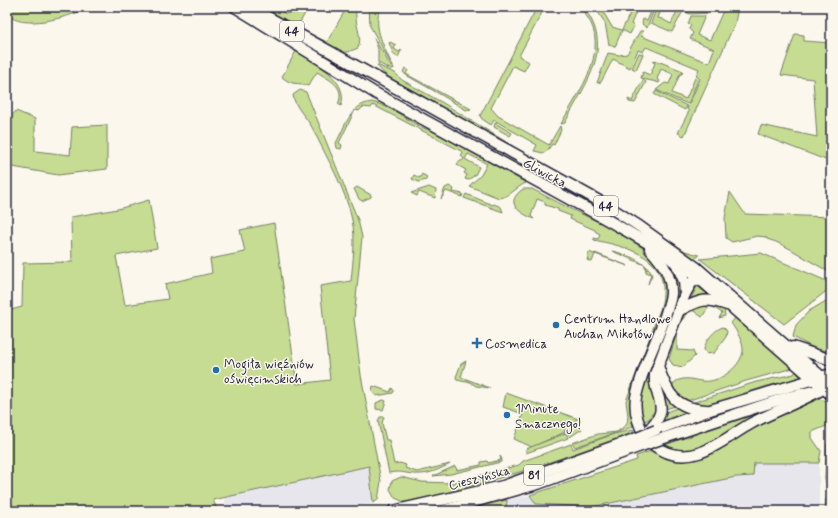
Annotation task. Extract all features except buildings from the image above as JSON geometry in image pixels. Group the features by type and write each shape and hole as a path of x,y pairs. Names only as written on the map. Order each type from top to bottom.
{"main road":[{"name":"Gliwicka","path":"235,7 375,93 604,218 644,243 660,250 676,263"},
{"name":"Gliwicka","path":"250,7 602,203 639,226 696,267 783,342 821,377 828,386"},
{"path":"644,243 664,265 670,284 669,304 639,385 635,408 637,422 646,438 657,448 669,454 685,456 700,453 750,424 797,404 828,386"},
{"path":"676,263 684,281 685,294"},
{"path":"681,308 690,296 698,279 696,267"},
{"path":"654,429 662,408 654,381 658,366 685,294 692,282 698,279 713,282"},
{"path":"681,308 702,300 710,300 727,305"},
{"name":"44","path":"783,342 812,355 831,360"},
{"path":"658,366 664,384 677,402 698,410 710,410"},
{"name":"81","path":"639,442 654,429 710,410 821,377"},
{"name":"81","path":"639,442 664,438 793,395 828,386"},
{"name":"Cieszyńska","path":"393,511 503,486 639,442"},
{"name":"Cieszyńska","path":"441,511 538,484 639,442"}],"street":[{"name":"Gliwicka","path":"676,263 698,279 727,305 821,377"},
{"path":"828,386 831,396"}],"shaded area":[{"path":"754,463 819,463 819,511 506,511 507,500 530,495 536,504 591,507 736,477 753,476"},
{"path":"370,465 373,503 336,511 227,511 224,497"}],"green space":[{"path":"7,7 84,7 86,9 57,19 23,22 14,19 7,14"},
{"path":"260,7 272,7 286,14 292,12 296,7 309,7 297,27"},
{"path":"347,7 357,7 356,18 360,39 358,48 348,52 342,52 301,30 327,42"},
{"path":"369,7 381,7 378,15 379,30 394,69 370,26"},
{"path":"537,7 545,7 519,56 529,62 524,71 513,66 491,108 498,116 549,145 560,126 561,130 554,145 552,144 547,151 543,153 534,151 537,145 494,120 491,125 480,116"},
{"path":"580,7 583,7 593,22 597,37 597,51 594,65 588,80 565,123 561,124 586,78 594,53 595,41 593,28"},
{"path":"595,7 601,8 612,27 622,30 615,47 609,45 605,23"},
{"path":"633,7 638,7 631,24 634,26 630,34 622,30"},
{"path":"653,7 655,7 647,28 642,24 643,19 647,21"},
{"path":"657,7 662,7 658,18 671,24 679,7 692,7 707,13 690,14 683,11 672,32 651,23"},
{"path":"713,7 738,7 735,23 684,136 678,133 689,111 687,109 700,79 696,76 699,69 646,47 643,52 638,50 630,68 613,59 601,82 597,83 608,53 619,55 627,54 640,31 643,31 641,36 709,63 714,49 690,39 693,33 689,29 691,25 688,24 691,16 705,16 697,35 710,40 723,11"},
{"path":"795,34 804,35 804,41 831,43 831,162 758,134 761,125 817,137 813,79 781,75"},
{"path":"374,38 392,70 378,63 378,49"},
{"path":"390,42 396,45 394,49 399,52 402,49 398,57 394,55 389,43"},
{"path":"296,51 321,66 335,80 340,88 342,97 341,106 338,104 340,93 338,89 331,81 317,72 308,86 289,82 282,77"},
{"path":"639,53 643,54 636,70 632,68"},
{"path":"655,60 683,71 682,74 680,74 672,93 686,99 695,78 698,80 688,104 656,90 665,83 669,84 673,74 661,69 657,79 660,81 659,83 641,78 643,72 650,75 655,63 653,62"},
{"path":"377,65 395,73 402,80 443,103 532,158 620,207 685,251 699,255 698,257 695,257 693,260 435,103 403,86 387,76"},
{"path":"405,68 408,70 406,74 471,109 466,110 406,75 403,72"},
{"path":"643,80 646,82 635,103 629,102 628,99 632,101"},
{"path":"300,90 306,92 358,220 362,237 354,319 361,375 381,481 378,500 373,503 369,466 213,500 218,511 7,511 7,311 22,307 23,263 72,262 71,217 118,209 149,200 157,248 116,256 125,305 168,299 165,284 212,273 210,259 245,252 240,230 274,223 297,384 330,380 320,286 351,281 354,235 349,208 335,173 313,129 298,108 294,99 293,95"},
{"path":"656,91 687,106 685,110 654,94"},
{"path":"372,102 389,108 421,127 438,133 526,183 510,194 499,198 469,186 481,175 487,164 468,154 465,159 479,167 475,175 468,180 465,179 467,175 464,173 466,170 457,165 459,161 464,159 461,156 463,152 373,105 371,108 363,107 359,111 355,110"},
{"path":"355,110 339,143 342,145 341,149 337,148 336,143 346,123"},
{"path":"16,111 35,119 35,151 70,155 72,127 107,125 107,169 58,175 7,166 7,121"},
{"path":"495,123 512,133 510,136 494,127"},
{"path":"422,174 427,177 426,180 419,182 412,179 414,175 420,178"},
{"path":"449,186 454,189 453,192 463,194 462,197 446,191 441,199 445,188"},
{"path":"357,187 371,195 371,197 362,201 359,199 354,189"},
{"path":"429,187 436,190 435,198 419,192 417,196 411,193"},
{"path":"523,189 532,189 627,237 653,258 662,271 666,285 666,294 661,315 632,394 630,410 633,426 632,427 575,447 572,443 598,434 617,432 627,424 628,416 626,401 661,307 663,290 661,277 655,266 646,258 622,247 594,240 594,238 598,239 600,234 595,230 570,219 571,216 558,211 558,209 545,205 545,202 537,199 531,216 534,219 519,211 514,203 514,199"},
{"path":"730,192 745,214 831,217 831,272 784,245 767,239 766,237 757,236 732,242 726,238 725,218"},
{"path":"466,194 501,207 503,212 464,198"},
{"path":"612,251 630,257 644,264"},
{"path":"589,252 595,253 628,266 595,254 592,262 587,260"},
{"path":"761,253 829,282 829,289 784,324 700,259"},
{"path":"668,263 677,272 680,284 678,298 674,314 655,358 652,370 652,381 657,402 656,413 652,414 649,419 643,422 641,404 643,390 650,369 672,273"},
{"path":"645,266 647,267 647,270 649,269 652,275 648,284 651,274 646,272"},
{"path":"697,287 711,297 689,302"},
{"path":"831,298 831,352 816,349 793,337 796,325 809,311"},
{"path":"701,302 719,304 724,308 725,316 719,318 722,313 710,305 702,317 691,309 680,324 688,310"},
{"path":"735,318 793,368 746,381 684,402 672,389 676,381 683,379 706,381 715,380 726,375 739,362 742,357 743,348 731,323"},
{"path":"723,327 727,331 726,337 714,353 707,354 704,347 708,340 713,333"},
{"path":"677,332 677,350 693,351 695,356 683,367 673,365 669,359"},
{"path":"466,361 461,377 490,388 476,386 468,381 457,380 456,377 461,364"},
{"path":"796,371 801,378 767,386 710,405 701,406 688,404 756,382 794,374"},
{"path":"658,378 677,405 676,406 665,409"},
{"path":"373,386 390,392 392,388 394,391 393,393 376,396 372,391"},
{"path":"506,393 581,420 576,419 573,426 582,429 570,437 561,422 565,432 532,447 514,439 523,414 503,407"},
{"path":"819,399 831,402 831,424 812,432 812,438 821,451 819,463 754,463 753,476 736,477 591,507 536,504 530,495 637,460 636,456 654,450 680,460 764,420"},
{"path":"383,400 386,401 383,410 376,409 376,403"},
{"path":"679,407 688,411 662,421 664,413"},
{"path":"763,410 764,413 702,449 680,451 665,445"},
{"path":"380,417 384,417 382,423 386,440 389,440 394,464 400,463 406,465 405,468 417,472 450,464 424,474 398,472 389,473 378,421"},
{"path":"633,430 634,432 521,472 434,496 404,502 395,498 390,489 392,481 401,477 422,482 452,483 519,465 523,461 571,444 573,449 614,434"},
{"path":"566,433 568,438 526,453 526,449"},
{"path":"831,437 831,485 826,483 825,478 827,444"},
{"path":"500,456 502,459 501,462 451,474 433,476 455,466 457,470 481,465 481,462 487,461 488,463 501,460"},
{"path":"826,499 831,500 831,511 825,511"},
{"path":"507,500 506,511 459,511"}],"place":[{"name":"Centrum Handlowe Auchan Mikołów","path":"556,325"},
{"name":"Cosmedica","path":"477,343"},
{"name":"Mogiła więźniów oświęcimskich","path":"216,370"},
{"name":"1Minute Smacznego!","path":"507,415"}]}
